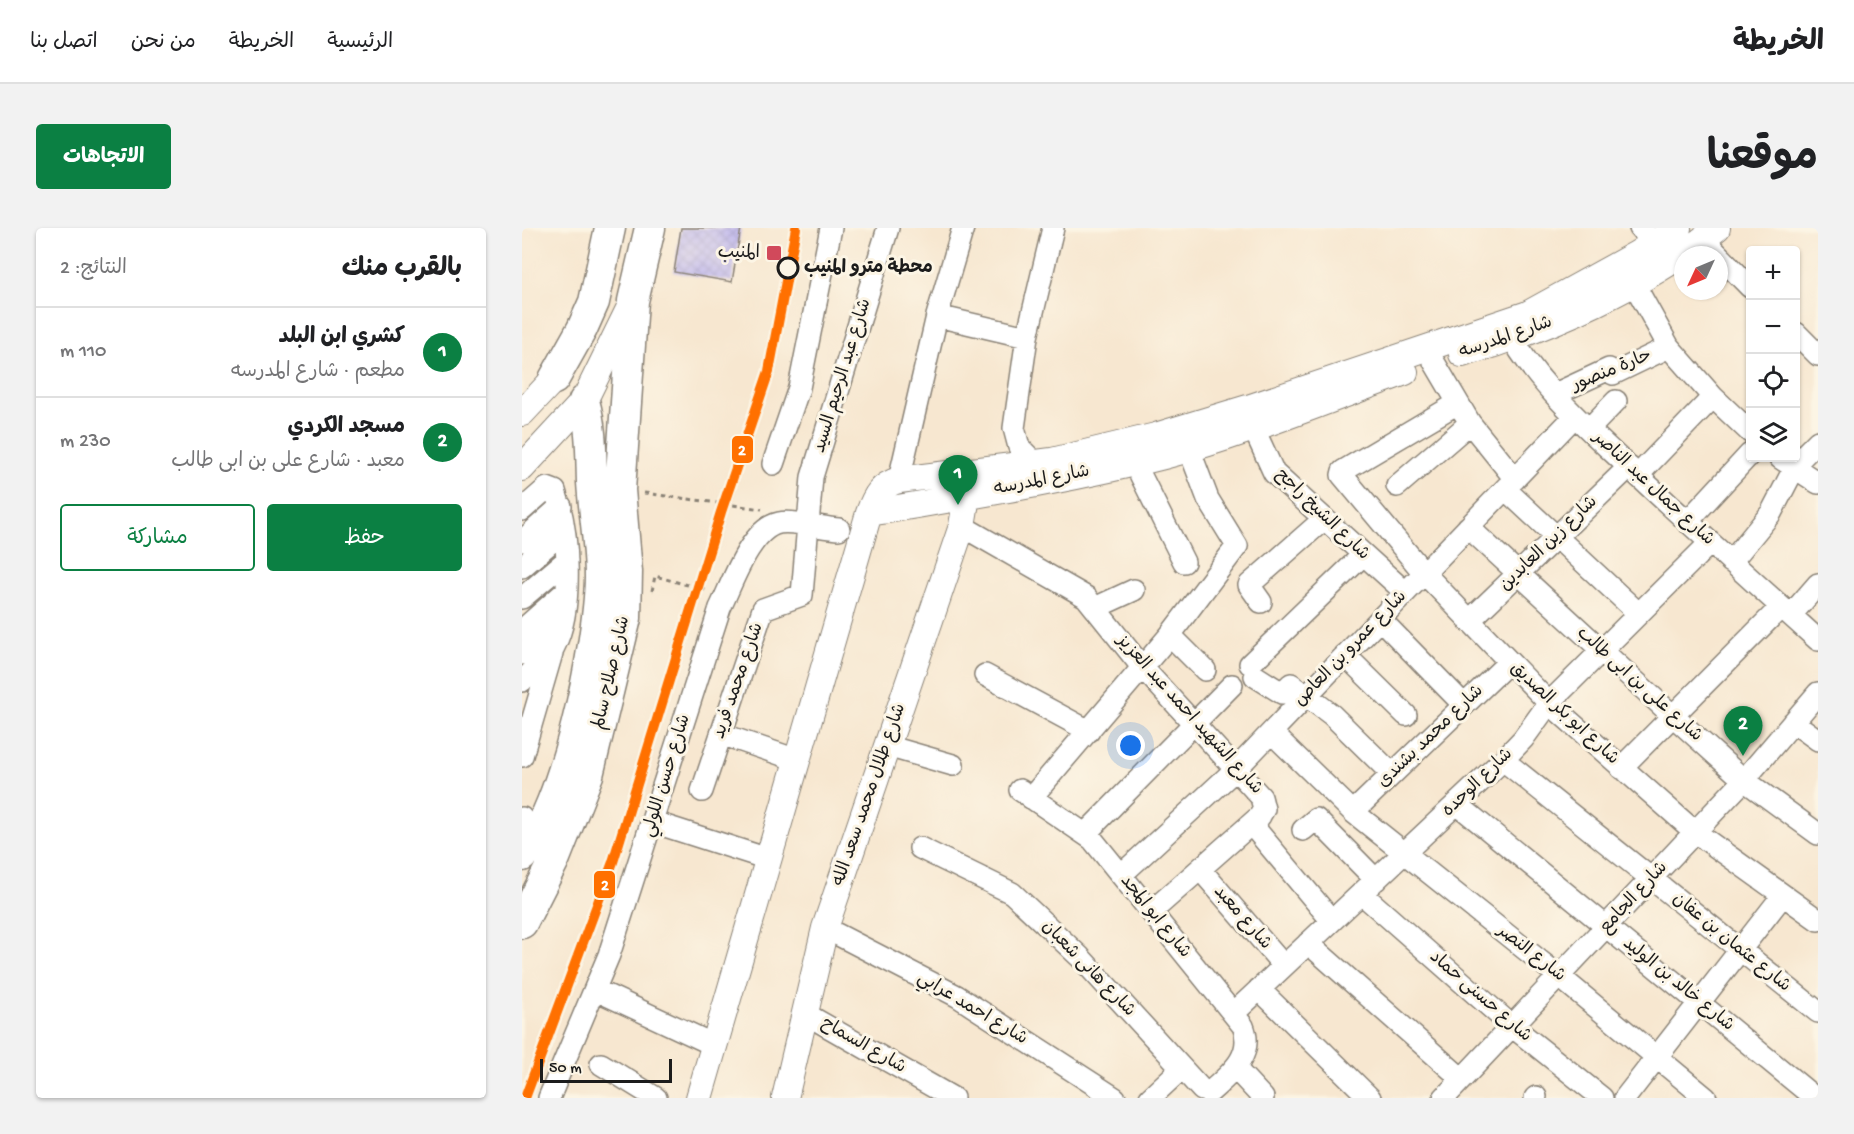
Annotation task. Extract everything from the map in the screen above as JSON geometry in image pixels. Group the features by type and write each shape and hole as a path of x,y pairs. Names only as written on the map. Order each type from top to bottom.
{"highway":[{"path":"554,379 594,302 610,228"},
{"name":"شارع صلاح سالم","path":"522,923 555,858 588,775 626,618 627,572 620,490 633,301 650,228"},
{"name":"شارع صلاح سالم","path":"526,838 567,760 594,638 600,578 592,483 592,440 584,401"}],"main road":[{"name":"شارع المدرسه","path":"1655,244 1634,282 1434,362 1253,427 1189,448 1134,462 1044,472 899,480 882,488 874,498 869,513 967,496 1044,472 1182,429 1508,331 1545,305 1655,244 1678,228"},
{"name":"شارع المدرسه","path":"1655,244 1710,234"},
{"path":"522,468 584,401 633,301"},
{"path":"524,406 554,379"},
{"name":"شارع طلال محمد سعد الله","path":"792,1095 804,1013 825,928 962,526 967,496"},
{"path":"699,1098 797,760 837,632 869,513"}],"street":[{"path":"773,464 799,388 831,228"},
{"name":"شارع عبد الرحيم السيد","path":"802,596 806,526 812,477 888,228"},
{"path":"899,480 937,316 963,228"},
{"path":"1044,472 1019,447 1014,428 1027,337 1053,228"},
{"path":"1710,234 1746,282"},
{"path":"1634,282 1669,347 1713,397 1746,428"},
{"path":"937,316 1027,337"},
{"name":"شارع جمال عبد الناصر","path":"1508,331 1555,394 1582,423 1687,522 1818,639"},
{"path":"1800,337 1818,356"},
{"name":"حارة منصور","path":"1555,394 1609,369 1613,374 1669,347"},
{"path":"1434,362 1510,484 1556,537 1638,613"},
{"name":"شارع زين العابدين","path":"1469,621 1556,537 1633,471 1713,397"},
{"name":"شارع عمرو بن العاص","path":"1121,875 1272,733 1510,484 1582,423 1616,401"},
{"name":"شارع ابو بكر الصديق","path":"1458,403 1342,473 1424,573 1549,703 1695,832 1818,920"},
{"path":"1397,486 1470,423"},
{"name":"شارع الشيخ راجح","path":"1253,427 1266,479 1323,520 1405,592"},
{"path":"1731,562 1772,513 1787,463 1818,441"},
{"path":"985,675 1089,731 1170,635 1237,546 1208,499 1189,448"},
{"path":"1687,522 1746,458"},
{"path":"1134,462 1184,562"},
{"path":"1787,463 1818,483"},
{"path":"522,510 550,487 555,491 561,506 567,560 561,620 522,756"},
{"path":"522,541 561,506"},
{"path":"1261,602 1249,585 1323,520"},
{"name":"شارع حسن اللولي","path":"549,1098 596,990 653,822 720,608 751,546 758,535 768,527 781,522 839,529"},
{"name":"شارع الشهيد احمد عبد العزيز","path":"962,526 1086,597 1097,607 1142,667 1264,800 1264,809 1256,825 1259,833 1332,921"},
{"name":"شارع على بن ابى طالب","path":"1468,527 1672,717 1744,780 1818,834"},
{"path":"522,567 564,531"},
{"name":"شارع الوحده","path":"1234,1013 1503,760 1523,739 1549,703 1710,543"},
{"path":"1381,571 1405,550"},
{"path":"1363,555 1253,670 1282,693 1291,684 1306,695 1332,715 1392,774"},
{"path":"522,598 567,560"},
{"path":"1621,768 1672,717 1818,584"},
{"path":"1097,607 1134,590"},
{"path":"522,630 565,592"},
{"name":"شارع محمد فريد","path":"702,791 763,609 802,596"},
{"path":"1380,619 1464,705"},
{"path":"522,654 561,620"},
{"path":"1170,635 1205,670"},
{"path":"522,681 554,648"},
{"path":"1345,655 1406,715"},
{"name":"شارع محمد بشندى","path":"1353,812 1509,662"},
{"path":"1086,833 1232,685"},
{"name":"شارع الجامع","path":"1444,1098 1744,780 1818,693"},
{"path":"1793,722 1818,740"},
{"name":"شارع ابو المجد","path":"1089,731 1025,794 1086,833 1234,1013 1243,1026 1247,1041 1244,1056 1234,1068"},
{"name":"شارع النصر","path":"1272,733 1353,812 1403,854 1560,976 1706,1098"},
{"path":"721,734 797,760"},
{"path":"887,746 953,765"},
{"name":"شارع عثمان بن عفان","path":"1503,760 1818,1012"},
{"name":"شارع خالد بن الوليد","path":"1457,804 1815,1098"},
{"path":"1151,912 1260,816"},
{"name":"شارع حسنى حماد","path":"1303,830 1316,819 1369,887 1513,1027 1602,1098"},
{"path":"653,822 768,859"},
{"name":"شارع هانى شعبان","path":"920,848 1012,893 1080,957 1205,1093 1212,1090 1234,1068"},
{"name":"شارع معبد","path":"1200,869 1284,966"},
{"path":"1625,1098 1783,895"},
{"name":"شارع احمد عرابي","path":"825,928 957,996 1115,1098"},
{"path":"1308,943 1462,1079"},
{"path":"1259,989 1370,1098"},
{"path":"596,990 714,1045"},
{"name":"شارع السماح","path":"804,1013 953,1098"},
{"path":"601,1064 656,1098"},
{"path":"1149,1098 1181,1068"},
{"path":"1234,1068 1263,1098"}],"path":[{"path":"651,493 771,511"},
{"path":"656,576 709,591"}],"building":[{"path":"681,228 741,228 732,282 674,272"}],"metro line":[{"name":"2","path":"525,1098 613,862 721,512 769,371 796,228"}],"place":[{"name":"المنيب","path":"774,253"},
{"name":"محطة مترو المنيب","path":"788,268"},
{"name":"كشري ابن البلد","path":"958,505"},
{"name":"مسجد الكردي","path":"1743,756"}]}
